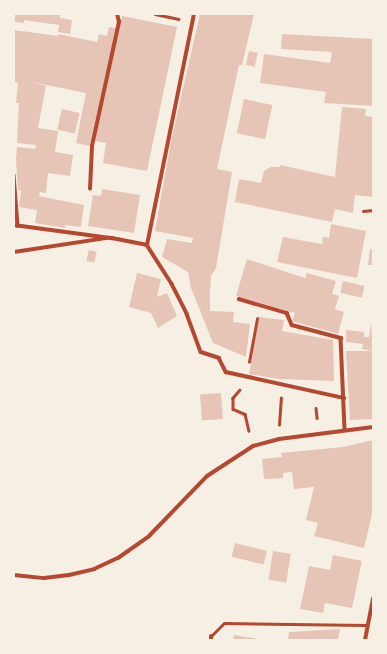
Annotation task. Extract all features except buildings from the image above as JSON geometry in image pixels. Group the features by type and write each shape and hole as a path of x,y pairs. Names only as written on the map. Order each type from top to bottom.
{"street":[{"path":"90,189 92,146 119,22 118,14"},
{"path":"194,14 147,245 178,296 201,352 219,358 226,372 344,398"},
{"path":"14,175 16,225 112,238 147,245"},
{"path":"14,252 112,238"},
{"path":"239,299 287,313 292,325 341,338 345,430"},
{"path":"14,575 44,578 69,575 112,561 149,536 188,493 214,470 253,446 278,439 373,427"},
{"path":"365,640 373,599"}],"lane":[{"path":"211,638 224,623 367,625"}],"path":[{"path":"155,14 192,23"},
{"path":"363,211 373,210"},
{"path":"250,354 260,305"},
{"path":"240,389 233,398 233,409 245,414"},
{"path":"278,439 281,397"}]}
